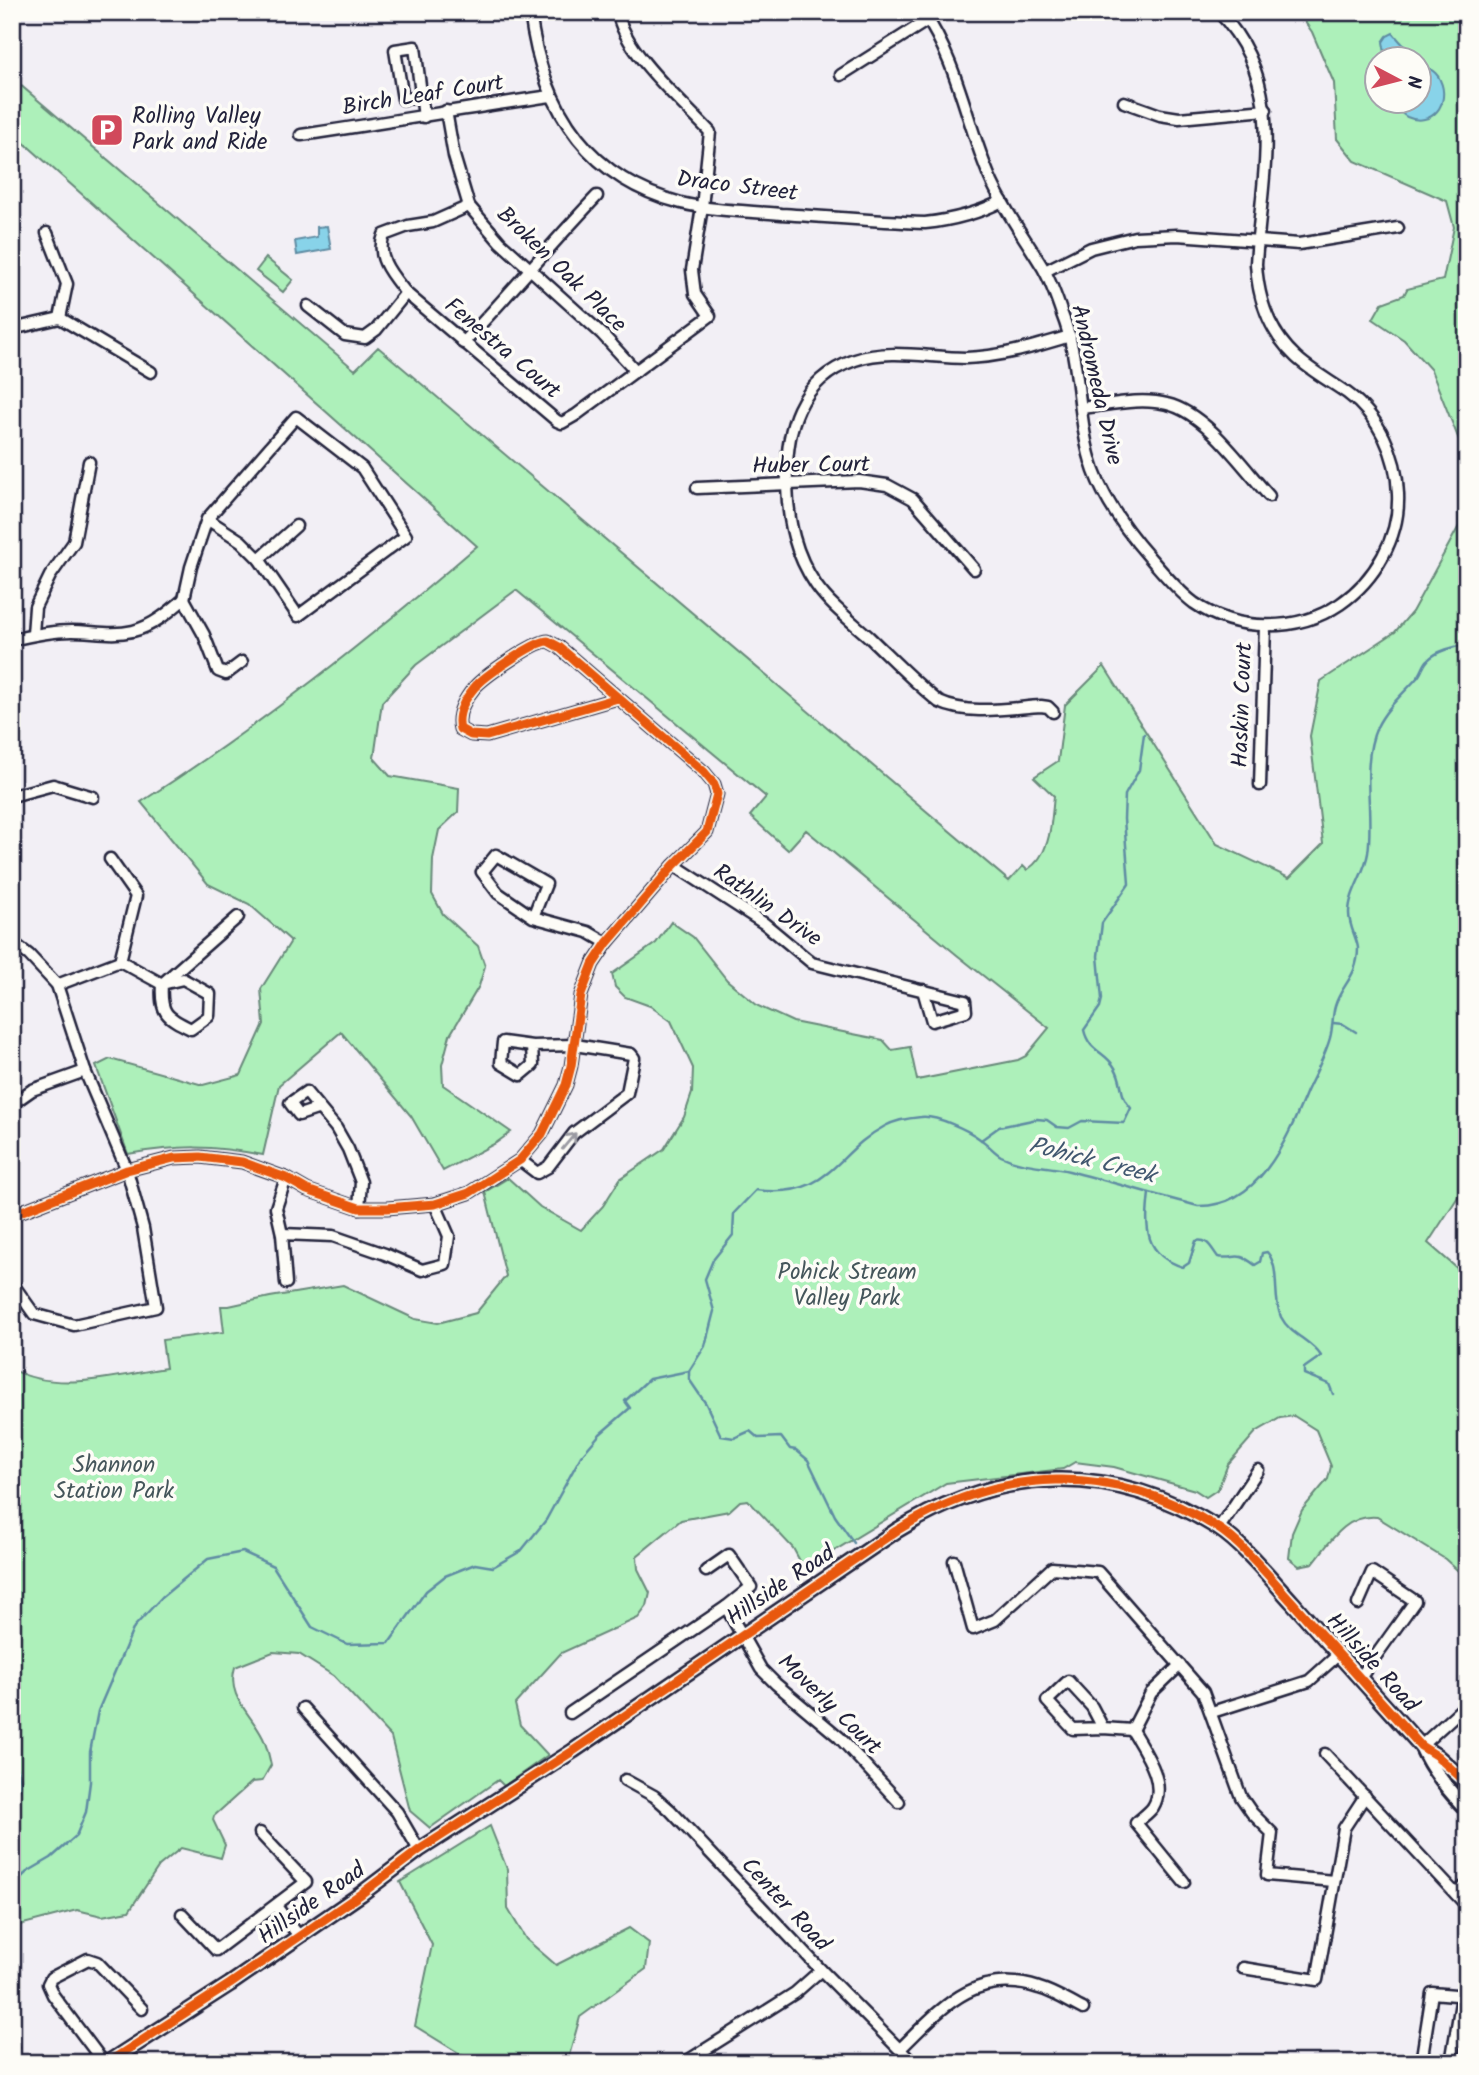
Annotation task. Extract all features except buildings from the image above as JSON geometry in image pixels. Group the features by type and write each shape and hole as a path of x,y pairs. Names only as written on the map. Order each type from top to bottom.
{"street":[{"name":"Draco Street","path":"530,12 538,58 562,118 579,140 607,167 651,193 702,206 925,223 981,212 1002,201"},
{"path":"618,12 631,46 710,132 702,206"},
{"name":"Andromeda Drive","path":"925,16 949,59 984,163 1017,229 1045,271 1070,336 1085,438 1095,474 1108,502 1129,534 1194,603 1227,619 1265,626 1294,623 1317,616 1339,605 1359,589 1376,568 1388,546 1396,520 1399,492 1391,451 1370,415 1349,394 1296,357 1272,326 1262,306 1257,283 1257,242 1266,110 1253,61 1230,24 1219,12"},
{"path":"841,75 925,16"},
{"path":"421,97 403,99 395,50 415,47 424,117"},
{"name":"Birch Leaf Court","path":"301,135 551,96"},
{"path":"1124,102 1160,116 1179,118 1266,110"},
{"name":"Broken Oak Place","path":"446,111 454,156 469,206 500,242 602,334 636,371"},
{"path":"463,343 597,196"},
{"name":"Fenestra Court","path":"469,206 433,222 401,228 384,235 383,257 388,269 406,293 549,416 562,423 710,316 695,294 692,270 702,206"},
{"path":"1045,271 1091,248 1135,237 1177,235 1299,244 1398,228"},
{"path":"47,233 67,284 60,318"},
{"path":"308,306 345,335 365,338 376,330 406,293"},
{"path":"12,329 60,318 152,372"},
{"path":"1053,712 1048,707 1041,706 983,709 948,706 933,697 828,600 803,564 792,533 787,484 788,439 797,412 822,380 843,366 880,354 967,358 995,355 1070,336"},
{"path":"1082,408 1147,401 1184,409 1205,424 1269,496"},
{"path":"12,640 33,634 71,631 110,634 133,631 164,616 184,600 191,567 207,519 296,417 362,468 406,536 298,616 259,559 241,541 207,519"},
{"path":"33,634 35,607 50,576 74,541 89,462"},
{"name":"Huber Court","path":"697,488 870,482 903,492 928,513 974,569"},
{"path":"259,559 296,526"},
{"path":"184,600 204,635 218,671 226,674 242,662"},
{"name":"Haskin Court","path":"1260,785 1265,626"},
{"path":"12,1215 127,1170 174,1158 200,1157 242,1162 286,1178 307,1190 359,1208 435,1204 469,1193 520,1160 542,1134 558,1104 572,1066 581,995 593,964 607,943 674,865 707,832 717,793 714,784 618,698 553,642 539,641 472,690 459,716 460,729 464,733 480,736 618,698"},
{"path":"12,796 53,785 93,797"},
{"path":"533,918 546,884 496,855 482,872 498,893 533,918 588,932 607,943"},
{"path":"110,859 136,896 120,961"},
{"name":"Rathlin Drive","path":"674,865 765,924 812,963 923,990"},
{"path":"57,985 120,961 162,984 183,979 210,995 209,1016 191,1029 172,1020 160,1004 162,984 238,917"},
{"path":"12,942 29,955 57,985 85,1071 127,1170 143,1228 156,1307 74,1325 34,1314 12,1283"},
{"path":"520,1160 535,1172 542,1172 548,1167 574,1133 627,1093 633,1056 575,1045 532,1046"},
{"path":"12,1104 33,1090 85,1071"},
{"path":"317,1109 336,1128 362,1182 359,1208"},
{"path":"286,1178 276,1208 282,1234 286,1283"},
{"path":"282,1234 333,1236 422,1270 445,1264 449,1236 435,1204"},
{"path":"1219,1528 1258,1470"},
{"name":"Hillside Road","path":"106,2063 201,2003 361,1894 419,1850 509,1793 914,1520 968,1494 1009,1483 1059,1479 1107,1484 1155,1497 1219,1528 1261,1568 1421,1746 1437,1756 1467,1783"},
{"path":"570,1713 726,1607 751,1587 729,1555 706,1571"},
{"path":"954,1561 973,1629 995,1620 1052,1568 1098,1572 1203,1692 1241,1797 1252,1813 1272,1833 1267,1875 1334,1881"},
{"path":"1358,1604 1372,1572 1415,1601 1360,1678"},
{"name":"Moverly Court","path":"726,1607 761,1668 839,1737 899,1801"},
{"path":"1212,1712 1309,1681 1339,1654"},
{"path":"1132,1730 1151,1693 1180,1665"},
{"path":"1103,1728 1092,1707 1069,1681 1047,1701 1073,1729 1132,1730"},
{"path":"1421,1746 1467,1704"},
{"path":"303,1708 397,1812 419,1850"},
{"path":"1132,1730 1147,1756 1159,1788 1153,1807 1136,1823 1184,1882"},
{"name":"Hillside Road","path":"1421,1746 1427,1760 1450,1793 1467,1810"},
{"path":"1325,1754 1467,1906"},
{"name":"Center Road","path":"625,1780 648,1791 670,1810 912,2063"},
{"path":"1243,1968 1317,1980 1344,1828 1364,1796"},
{"path":"182,1914 216,1950 306,1882 260,1833"},
{"path":"1456,1894 1467,1884"},
{"path":"276,1906 299,1936"},
{"path":"106,2063 53,1995 48,1984 51,1978 88,1959 97,1962 142,2009"},
{"path":"684,2063 795,1993 821,1970"},
{"path":"900,2049 957,1996 989,1984 1011,1982 1042,1988 1083,2010"},
{"path":"1421,2063 1433,1993 1464,1996 1451,2063"}],"green space":[{"name":"Pohick Stream Valley Park","path":"1298,12 1467,12 1467,1183 1428,1243 1467,1277 1467,1579 1445,1559 1377,1517 1366,1517 1348,1525 1333,1538 1313,1563 1299,1566 1289,1558 1292,1533 1302,1510 1328,1479 1331,1466 1316,1430 1294,1416 1280,1418 1256,1432 1228,1464 1218,1489 1206,1497 1195,1490 1114,1467 1075,1462 1063,1469 946,1483 809,1566 800,1561 793,1548 748,1500 740,1501 729,1511 681,1520 637,1556 638,1569 650,1593 647,1606 638,1618 561,1653 515,1704 520,1725 548,1755 504,1786 498,1780 430,1828 410,1811 391,1737 334,1676 299,1654 273,1652 235,1667 233,1678 237,1696 263,1738 271,1765 262,1781 252,1782 214,1816 213,1820 225,1845 221,1858 181,1848 159,1866 129,1911 102,1916 77,1910 12,1927 12,1369 29,1376 68,1382 166,1368 162,1340 224,1332 221,1306 343,1285 415,1319 438,1323 476,1313 506,1276 485,1192 508,1178 540,1207 581,1230 603,1206 620,1179 664,1149 684,1117 692,1093 693,1068 671,1021 650,1006 625,997 615,987 612,974 656,943 671,922 693,937 727,980 758,1006 793,1022 883,1040 892,1050 910,1047 917,1080 1018,1060 1026,1056 1049,1028 806,830 788,850 750,816 766,797 516,590 416,665 382,702 374,758 390,776 459,788 458,812 439,830 433,859 432,894 443,914 478,946 485,966 479,986 450,1035 442,1065 443,1085 511,1132 443,1171 411,1116 341,1032 279,1085 263,1155 196,1147 128,1154 96,1066 110,1059 203,1085 241,1075 264,1024 261,989 291,941 249,904 208,884 141,802 229,743 313,680 477,546 12,132 12,78 355,370 378,347 1009,881 1023,866 1027,870 1035,863 1049,837 1054,796 1034,777 1058,761 1065,705 1104,666 1217,844 1289,878 1323,844 1310,736 1321,681 1395,632 1412,612 1459,526 1459,440 1431,370 1404,340 1373,319 1382,303 1404,295 1407,289 1443,280 1454,227 1447,201 1355,161 1337,139 1334,83 1312,32"},
{"path":"266,258 293,280 283,292 256,271"},
{"path":"490,1826 507,1869 508,1909 526,1939 556,1965 629,1928 649,1943 646,1969 580,2017 567,2063 467,2063 465,2057 415,2026 432,1945 400,1882"}],"water":[{"path":"1393,33 1404,46 1384,46 1387,36"},
{"path":"1434,71 1443,89 1441,105 1434,114"},
{"path":"1405,116 1431,116 1424,119 1416,120"},
{"path":"327,226 331,249 297,255 295,241 317,237 317,227"}],"waterway":[{"name":"Pohick Creek","path":"12,1886 76,1836 86,1812 90,1752 98,1711 134,1627 162,1597 208,1559 243,1552 273,1566 312,1627 347,1644 389,1643 426,1591 445,1576 475,1564 493,1567 521,1551 546,1520 581,1456 600,1434 630,1408 625,1401 649,1379 689,1371 705,1346 714,1311 705,1279 713,1260 733,1235 734,1213 756,1190 781,1191 800,1188 816,1181 885,1126 921,1117 935,1118 975,1135 1009,1160 1069,1171 1198,1206 1220,1203 1238,1195 1254,1183 1268,1167 1290,1129 1323,1058 1331,1034 1334,1010 1355,966 1358,948 1349,913 1354,890 1368,853 1369,757 1377,727 1385,713 1419,676 1431,657 1457,646 1467,645"},
{"path":"981,1140 999,1127 1037,1119 1047,1120 1057,1127 1069,1128 1082,1121 1124,1123 1131,1108 1124,1098 1115,1068 1093,1047 1084,1030 1100,1007 1102,999 1098,956 1102,923 1129,884 1125,795 1139,770 1144,734"},
{"path":"1333,1023 1343,1024 1356,1032"},
{"path":"1149,1193 1147,1218 1150,1239 1154,1248 1170,1262 1183,1267 1189,1263 1196,1241 1200,1240 1209,1245 1218,1257 1240,1257 1255,1265 1260,1262 1262,1253 1267,1252 1274,1266 1281,1317 1321,1356 1304,1368 1304,1374 1329,1384 1333,1394"},
{"path":"689,1371 689,1379 706,1404 721,1436 734,1438 750,1431 758,1438 781,1437 790,1449 796,1450 808,1460 835,1516 854,1543"},
{"path":"12,1762 21,1782 19,1792 12,1801"}],"cycle path":[{"path":"12,1215 127,1170 174,1158 200,1157 242,1162 286,1178 307,1190 359,1208 435,1204 469,1193 520,1160 542,1134 566,1085 581,995 593,964 607,943 674,865 707,832 717,794 714,784 704,772 559,647 548,641 521,653 479,683 460,713 460,729 471,735 487,736 618,698"},
{"path":"107,2063 230,1984 361,1894 419,1850 573,1751 896,1531 935,1509 975,1494 1016,1484 1056,1480 1097,1482 1138,1491 1178,1506 1218,1528 1257,1563 1421,1746 1437,1756 1467,1783"}],"place":[{"name":"Rolling Valley Park and Ride","path":"107,130"}],"park label":[{"name":"Shannon Station Park","path":"114,1479"}]}
